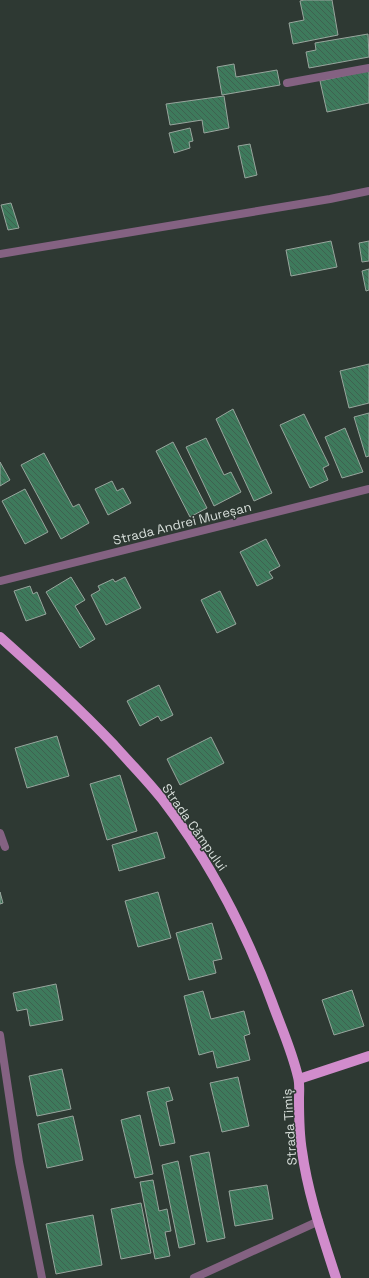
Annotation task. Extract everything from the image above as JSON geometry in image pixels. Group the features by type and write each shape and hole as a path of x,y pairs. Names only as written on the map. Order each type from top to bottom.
{"main road":[{"name":"Strada Câmpului","path":"0,637 82,712 127,759 161,798 191,840 217,882 239,922 262,975 299,1079"},
{"name":"Strada Timiș","path":"336,1278 308,1183 301,1151 299,1079 369,1056"}],"street":[{"path":"287,83 369,68"},
{"path":"0,254 330,199 369,191"},
{"name":"Strada Andrei Mureșan","path":"0,581 369,489"},
{"path":"0,833 5,847"},
{"path":"0,1035 19,1162 42,1278"},
{"path":"194,1278 319,1221"}],"building":[{"path":"332,0 338,35 293,44 289,23 304,20 300,1"},
{"path":"368,34 369,57 309,68 306,52 316,50 315,43"},
{"path":"234,64 236,77 277,70 280,85 222,95 217,67"},
{"path":"369,70 369,103 327,112 320,81"},
{"path":"224,96 229,128 204,133 202,120 170,125 166,104"},
{"path":"190,128 193,141 189,142 190,148 174,153 169,133"},
{"path":"250,144 257,175 245,178 238,146"},
{"path":"11,203 19,228 8,230 1,205"},
{"path":"331,241 337,267 291,276 286,250"},
{"path":"369,241 369,261 362,262 359,243"},
{"path":"369,269 369,290 366,291 362,271"},
{"path":"369,364 369,403 349,408 340,371"},
{"path":"233,409 272,493 254,501 216,419"},
{"path":"369,413 369,456 366,457 354,417"},
{"path":"304,414 329,465 323,468 328,480 310,488 280,425"},
{"path":"345,428 363,472 342,478 325,437"},
{"path":"206,438 224,475 231,472 241,492 214,506 186,447"},
{"path":"173,442 207,508 190,517 156,451"},
{"path":"44,453 73,507 79,504 89,523 61,539 21,465"},
{"path":"0,462 10,480 0,486"},
{"path":"112,481 117,491 123,488 131,503 108,515 95,489"},
{"path":"25,489 48,532 25,544 2,501"},
{"path":"266,539 280,566 269,572 273,578 257,586 240,552"},
{"path":"71,577 85,600 75,606 95,639 80,648 46,592"},
{"path":"125,577 141,608 106,625 91,595 100,590 98,586 113,579 115,582"},
{"path":"30,586 33,594 37,592 46,614 26,621 14,591"},
{"path":"220,591 236,624 217,633 201,600"},
{"path":"159,685 173,715 161,721 158,716 140,726 127,701"},
{"path":"57,736 69,776 27,788 15,748"},
{"path":"211,737 224,763 180,785 167,759"},
{"path":"120,775 137,831 107,840 90,784"},
{"path":"157,832 165,858 119,871 112,845"},
{"path":"0,892 3,903 0,904"},
{"path":"158,892 171,938 138,947 125,901"},
{"path":"212,923 222,959 213,961 216,973 189,980 176,933"},
{"path":"56,984 63,1020 30,1026 27,1009 17,1011 13,993"},
{"path":"352,990 364,1026 334,1035 322,1000"},
{"path":"203,991 211,1019 244,1011 250,1034 244,1036 250,1060 217,1068 213,1051 199,1055 184,996"},
{"path":"62,1069 71,1109 37,1116 29,1076"},
{"path":"238,1077 249,1126 222,1132 210,1083"},
{"path":"169,1087 173,1100 166,1102 175,1143 160,1146 147,1092"},
{"path":"140,1115 153,1174 135,1178 121,1120"},
{"path":"73,1116 83,1160 47,1168 38,1124"},
{"path":"209,1152 225,1238 207,1242 190,1156"},
{"path":"178,1161 195,1244 179,1248 162,1165"},
{"path":"153,1180 159,1211 167,1209 171,1231 165,1232 170,1256 155,1259 140,1182"},
{"path":"267,1185 273,1219 235,1226 229,1191"},
{"path":"141,1203 151,1253 121,1259 111,1209"},
{"path":"93,1215 102,1265 56,1274 46,1224"}]}
